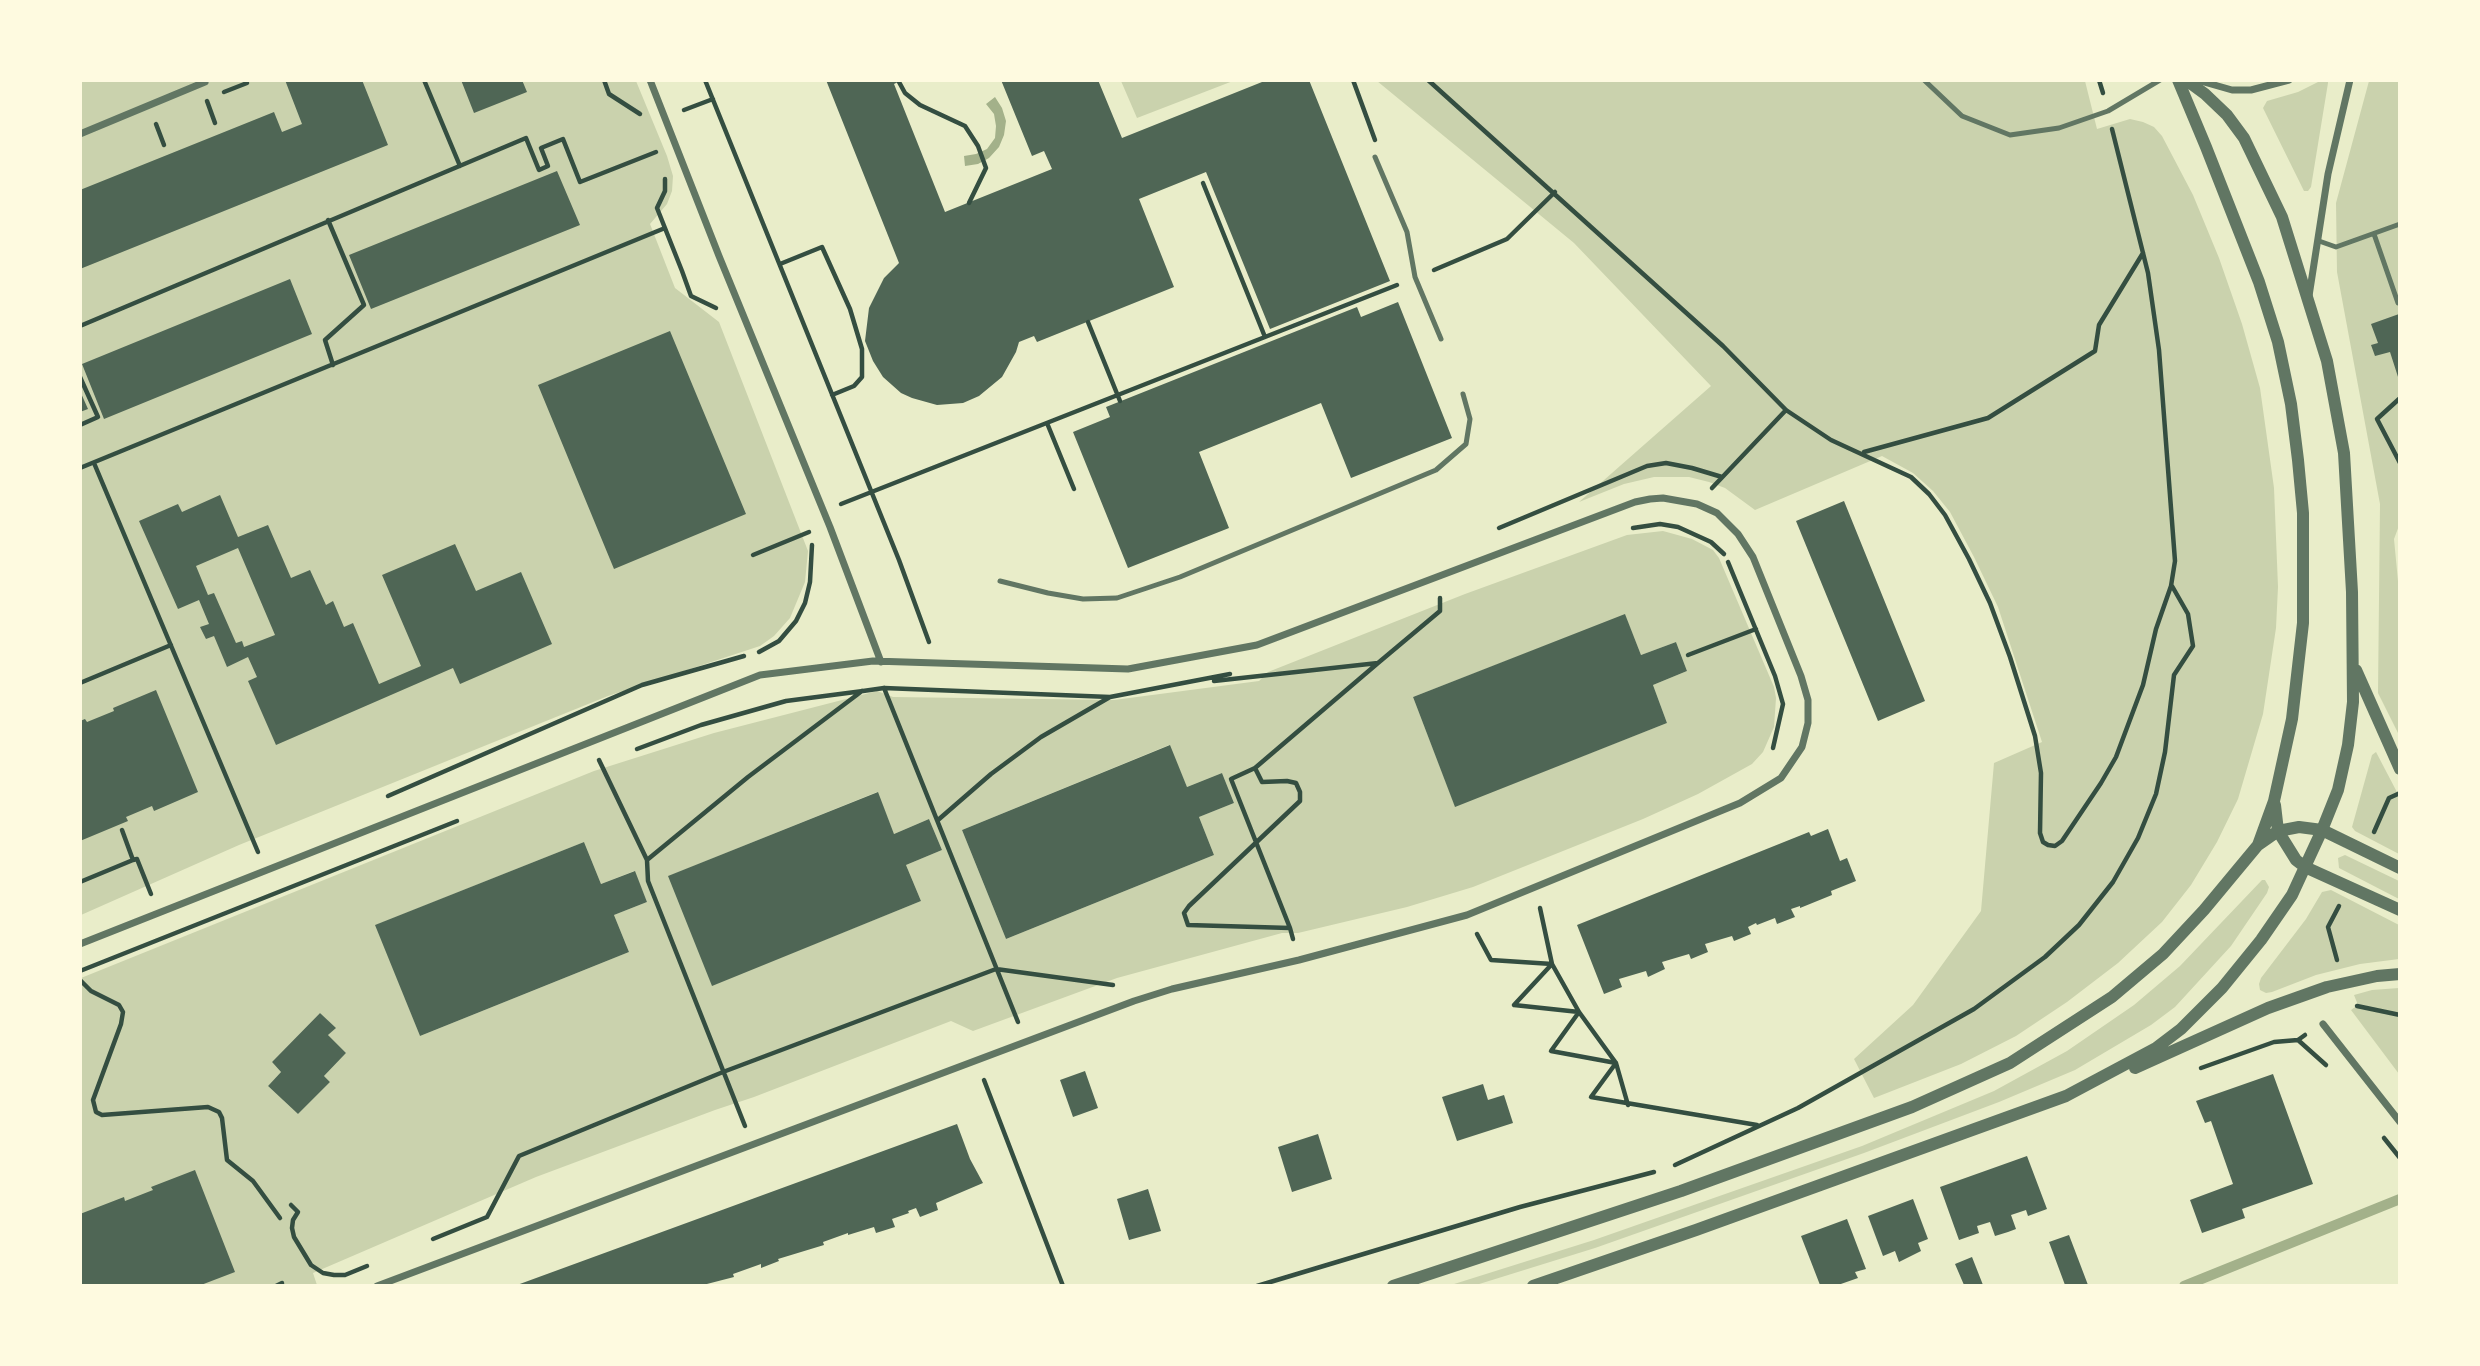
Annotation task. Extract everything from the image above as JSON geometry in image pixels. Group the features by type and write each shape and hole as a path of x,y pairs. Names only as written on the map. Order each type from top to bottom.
{"street":[{"path":"650,80 824,511 881,662"},
{"path":"2178,80 2263,294 2281,354 2298,460 2303,526 2303,623 2292,719 2274,801 2258,845"},
{"path":"2066,1096 2156,1048 2222,988 2261,940 2291,895 2322,831 2338,790 2348,745 2353,702 2350,523 2344,453 2327,361 2309,296 2282,217 2244,138 2227,115 2186,80"},
{"path":"2197,80 2232,90 2251,90 2289,80"},
{"path":"2309,296 2328,174 2350,80"},
{"path":"80,134 205,82"},
{"path":"80,944 761,675 881,662 1128,669 1257,645 1635,502 1663,498 1697,504 1717,513 1729,523 1753,557 1801,676 1808,701 1808,723 1802,747 1781,778 1740,803 1467,915 1299,960 1172,989 377,1286"},
{"path":"2352,662 2399,769"},
{"path":"2274,801 2278,831 2289,852 2305,867 2399,910"},
{"path":"1393,1286 1681,1191 1912,1107 2010,1063 2112,997 2163,954 2258,845 2278,831 2299,827 2322,831 2399,868"},
{"path":"1533,1286 2066,1096 2164,1056 2269,1008 2343,984 2399,974"},
{"path":"2323,1024 2399,1122"}],"lane":[{"path":"1924,80 1962,116 2010,135 2059,128 2108,111 2160,80"},
{"path":"1376,157 1406,232 1415,277 1441,339"},
{"path":"2319,241 2336,247 2399,224"},
{"path":"2374,234 2398,303"},
{"path":"1000,581 1083,599 1117,598 1180,577 1436,470 1466,444 1470,419 1463,394"}],"path":[{"path":"424,80 460,166"},
{"path":"604,80 610,94 643,116"},
{"path":"705,80 872,492 937,663"},
{"path":"1353,80 1379,149 1376,157"},
{"path":"1428,80 1723,346 1786,410 1830,440 1911,477 1929,495 1945,515 1990,603 2035,736 2041,773 2040,833 2043,842 2048,845 2062,841 2116,757 2143,685 2156,629 2171,586 2175,561 2159,350 2144,252 2111,125"},
{"path":"899,82 905,93 920,105 965,126 978,146 986,169 969,203"},
{"path":"665,118 713,99"},
{"path":"206,100 215,123"},
{"path":"154,120 164,145"},
{"path":"80,326 526,138 539,170 548,166 541,148 563,139 580,182 657,151"},
{"path":"652,139 661,164"},
{"path":"665,176 665,191 657,208 691,296 705,301 720,313"},
{"path":"1203,183 1265,338"},
{"path":"1474,253 1507,239 1555,192"},
{"path":"328,220 363,305 325,340 333,365"},
{"path":"80,468 665,228"},
{"path":"780,264 822,247 841,288 859,336 863,369 859,382 832,395"},
{"path":"1863,453 1989,418 2095,351 2099,325 2144,252"},
{"path":"824,511 1393,286"},
{"path":"1088,322 1120,401"},
{"path":"80,377 98,418 80,425"},
{"path":"2399,400 2377,419 2399,463"},
{"path":"1697,504 1786,410"},
{"path":"1047,423 1074,489"},
{"path":"94,463 266,871"},
{"path":"1496,529 1647,466 1666,463 1723,477"},
{"path":"378,801 642,685 762,651 779,641 796,621 805,603 810,582 812,557 804,520"},
{"path":"1627,529 1660,524 1678,527 1711,542 1724,554 1775,676 1783,704 1778,733 1770,751"},
{"path":"753,555 808,532"},
{"path":"1672,1167 1809,1102 1974,1009 2045,957 2079,925 2113,882 2138,838 2156,794 2165,752 2174,675 2193,646 2188,614 2171,586"},
{"path":"1428,603 1452,593"},
{"path":"1299,960 1290,928 1231,779 1255,768 1440,611 1440,598"},
{"path":"1688,655 1756,629"},
{"path":"80,683 171,645"},
{"path":"625,754 701,725 786,701 884,688 1110,696 1190,683 1378,663"},
{"path":"1190,683 1249,670"},
{"path":"884,688 1017,1022 1030,1017"},
{"path":"647,860 748,777 863,691"},
{"path":"938,820 991,774 1041,737 1110,696"},
{"path":"591,741 647,860 648,881 742,1118"},
{"path":"600,764 613,759"},
{"path":"1255,768 1262,782 1296,783 1300,802 1189,906 1184,913 1185,920 1188,925 1196,927 1290,928"},
{"path":"2365,852 2389,798 2399,793"},
{"path":"80,971 460,820"},
{"path":"122,830 133,860"},
{"path":"245,856 268,847"},
{"path":"80,882 137,859 152,895"},
{"path":"1536,887 1552,964 1579,1012 1616,1063 1628,1105"},
{"path":"2348,888 2329,927 2349,1004 2399,1015"},
{"path":"139,900 163,890"},
{"path":"1467,915 1491,960 1552,964"},
{"path":"1280,943 1294,940"},
{"path":"1552,964 1514,1005 1579,1012"},
{"path":"423,1243 487,1217 519,1156 723,1072 996,970 1114,985"},
{"path":"80,980 91,991 119,1006 123,1012 93,1100 96,1112 102,1115 208,1107 219,1112 227,1160 253,1181 280,1218"},
{"path":"1104,989 1122,983"},
{"path":"1579,1012 1551,1051 1616,1063"},
{"path":"2298,1040 2314,1029"},
{"path":"976,1060 1063,1286"},
{"path":"1616,1063 1591,1097 1758,1125"},
{"path":"1258,1286 1479,1219 1660,1170"},
{"path":"291,1205 298,1212 292,1228 294,1237 311,1265 323,1273 345,1275 371,1264"}],"shaded area":[{"path":"80,81 636,81 673,176 672,191 667,204 650,224 675,288 719,322 808,551 805,582 790,618 774,636 760,646 608,696 239,845 81,915"},
{"path":"1121,81 1233,81 1137,118"},
{"path":"1377,81 2085,81 2097,129 2130,119 2154,127 2162,136 2193,195 2219,258 2260,388 2274,488 2278,587 2276,628 2263,714 2238,799 2217,842 2191,885 2162,922 2118,963 2016,1036 1961,1064 1874,1098 1854,1059 1913,1005 1981,911 1994,763 2042,742 1998,607 1974,557 1950,512 1933,491 1913,473 1882,456 1755,510 1725,488 1689,477 1654,477 1624,484 1579,502 1711,386 1574,243"},
{"path":"2320,81 2328,83 2311,187 2304,191 2263,108 2267,101 2298,92"},
{"path":"2369,81 2399,81 2400,523 2394,539 2400,602 2399,735 2378,693 2380,504 2337,272 2336,203"},
{"path":"995,97 1006,121 999,147 989,158 978,164 965,166 964,156 987,149 995,138 994,114 986,104"},
{"path":"1663,531 1692,539 1713,550 1719,558 1774,687 1774,727 1763,752 1752,764 1698,794 1473,887 1407,907 1298,933 1282,933 1117,978 973,1031 951,1021 536,1177 313,1273 317,1285 81,1286 81,978 594,771 714,733 877,691 893,697 1114,700 1259,681 1268,672 1465,594 1627,535","holes":["1625,615 1641,655 1676,642 1687,671 1653,685 1667,723 1455,806 1413,697","1169,745 1187,787 1222,773 1234,803 1199,817 1214,855 1006,939 962,830","877,792 894,834 929,819 942,850 906,865 921,901 712,985 669,876","584,842 601,884 634,871 647,902 614,915 629,952 420,1036 376,925","320,1013 335,1028 328,1035 346,1053 324,1076 330,1082 298,1114 268,1086 281,1072 272,1062"]},
{"path":"2376,752 2399,796 2399,854 2352,827 2372,755"},
{"path":"2345,855 2399,881 2399,899 2339,868 2338,858"},
{"path":"2262,880 2265,880 2269,887 2267,893 2231,946 2175,1007 2151,1025 2075,1070 1864,1153 1595,1248 1476,1285 1451,1285 1594,1240 1862,1146 1994,1091 2067,1051 2134,1005 2180,966"},
{"path":"2331,890 2399,925 2399,959 2360,964 2316,975 2272,992 2260,990 2261,978 2306,919 2322,892"},
{"path":"2399,988 2399,1074 2351,1010 2358,1005 2354,995 2372,990"}],"building":[{"path":"285,80 362,80 388,145 80,269 80,190 274,112 282,132 302,124"},
{"path":"461,80 522,80 527,92 474,113"},
{"path":"826,80 902,80 894,84 945,212 1052,169 1044,151 1032,156 1001,80 1098,80 1122,138 1267,80 1309,80 1390,281 1270,329 1206,172 1139,199 1174,287 1037,342 1034,336 1019,342 1002,377 979,396 963,403 937,405 912,398 901,393 883,377 865,341 869,308 884,278 899,263"},
{"path":"557,171 580,225 371,309 349,255"},
{"path":"290,279 312,334 104,419 82,364"},
{"path":"1398,302 1452,438 1351,478 1321,403 1199,452 1229,528 1128,568 1073,432 1110,417 1106,407 1357,307 1361,317"},
{"path":"2399,314 2399,380 2390,352 2375,356 2371,345 2378,343 2371,324"},
{"path":"670,331 746,514 614,569 538,385"},
{"path":"80,391 88,409 80,412"},
{"path":"220,495 238,537 268,525 291,578 310,570 326,605 333,601 344,627 353,623 379,684 421,666 382,575 455,544 476,591 521,572 552,644 460,684 453,668 276,745 248,681 257,677 248,657 227,667 214,636 206,639 200,627 209,624 199,600 178,609 139,521 178,504 182,512","holes":["238,548 275,635 244,647 242,641 236,643 214,593 208,595 196,566"]},
{"path":"1844,501 1925,701 1878,721 1796,521"},
{"path":"1625,614 1641,655 1676,642 1687,671 1653,685 1667,723 1455,807 1413,697"},
{"path":"156,690 198,792 154,811 152,806 126,817 128,821 80,841 80,721 85,719 87,722 114,711 113,708"},
{"path":"1170,745 1187,787 1222,773 1234,803 1199,817 1214,855 1006,939 962,830"},
{"path":"878,792 894,834 929,819 942,850 906,865 921,901 712,986 668,876"},
{"path":"1828,829 1840,861 1847,858 1856,881 1831,891 1832,895 1791,909 1795,917 1777,924 1775,918 1757,925 1756,923 1748,927 1751,934 1734,941 1732,936 1705,944 1708,952 1691,959 1689,954 1662,962 1665,969 1648,977 1646,971 1619,979 1622,987 1604,994 1577,925 1809,832 1811,836"},
{"path":"584,842 601,884 635,871 647,902 614,915 629,952 420,1036 375,925"},
{"path":"320,1013 336,1028 328,1035 346,1053 324,1076 330,1082 298,1114 268,1086 281,1072 272,1062"},
{"path":"1085,1071 1098,1108 1073,1117 1060,1080"},
{"path":"2273,1074 2313,1184 2242,1209 2245,1218 2202,1233 2190,1200 2233,1184 2211,1121 2205,1123 2196,1101"},
{"path":"1483,1084 1488,1100 1504,1095 1513,1123 1457,1141 1442,1097"},
{"path":"957,1124 970,1159 983,1183 936,1203 938,1210 920,1217 916,1208 892,1219 895,1227 876,1233 874,1227 848,1233 823,1242 824,1245 778,1259 779,1261 761,1268 761,1264 733,1274 734,1277 703,1285 517,1285"},
{"path":"1318,1134 1332,1179 1292,1192 1278,1147"},
{"path":"2027,1156 2047,1209 2028,1216 2026,1210 2011,1215 2016,1229 2008,1232 1995,1236 1990,1222 1977,1226 1979,1233 1959,1240 1940,1187"},
{"path":"195,1170 235,1272 201,1285 80,1285 80,1214 124,1197 125,1201 153,1190 151,1187"},
{"path":"1148,1189 1161,1231 1129,1240 1117,1199"},
{"path":"1913,1199 1928,1239 1918,1243 1921,1251 1899,1262 1895,1251 1883,1256 1868,1216"},
{"path":"1847,1219 1866,1269 1855,1272 1858,1278 1838,1285 1820,1285 1801,1236"},
{"path":"2069,1235 2088,1285 2065,1285 2049,1242"},
{"path":"1972,1257 1983,1285 1964,1285 1955,1264"}],"waterway":[{"path":"2184,1286 2400,1199"}]}
